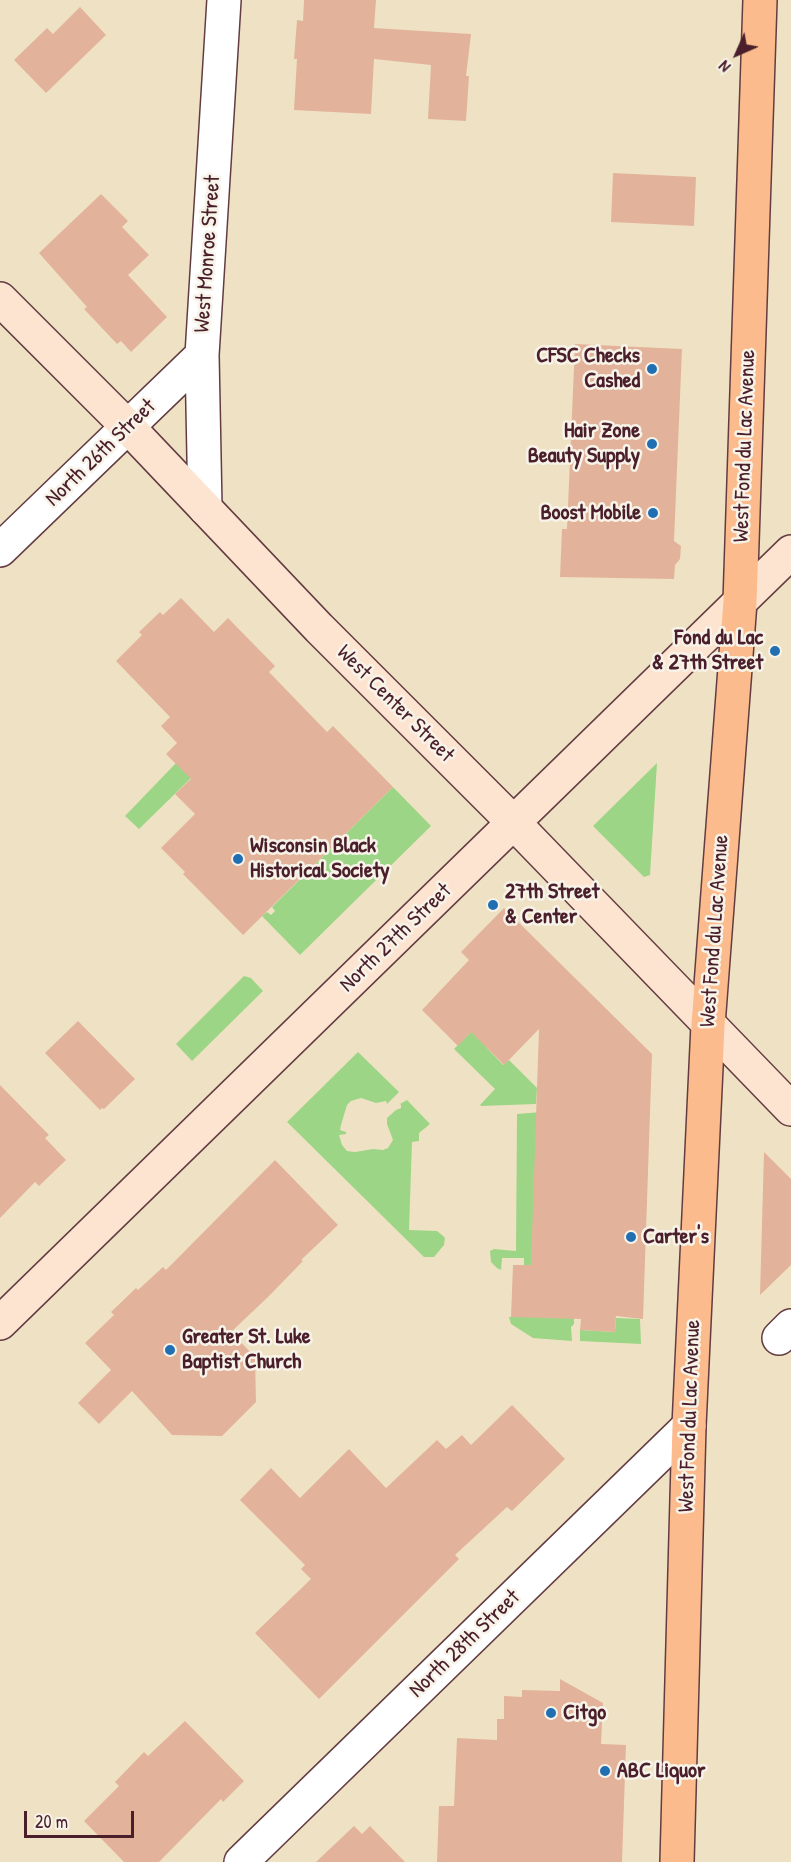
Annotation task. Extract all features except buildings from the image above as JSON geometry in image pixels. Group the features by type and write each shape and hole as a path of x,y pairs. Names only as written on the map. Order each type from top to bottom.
{"main road":[{"name":"West Fond du Lac Avenue","path":"677,1862 689,1426 708,1025 740,602 760,0"}],"street":[{"name":"West Monroe Street","path":"205,508 202,355 224,0"},
{"name":"West Center Street","path":"0,298 128,427 319,628 514,823 791,1110"},
{"name":"North 26th Street","path":"0,550 202,355"},
{"name":"North 27th Street","path":"0,1323 791,552"},
{"name":"North 28th Street","path":"241,1862 689,1426"}],"green space":[{"path":"236,734 139,829 125,816 176,763"},
{"path":"657,763 650,875 644,877 593,826"},
{"path":"393,787 431,826 300,955 262,916 267,912 271,915 275,911 272,907"},
{"path":"244,976 251,978 263,991 192,1061 176,1044"},
{"path":"476,1027 487,1048 503,1065 509,1060 537,1088 536,1104 480,1105 495,1089 454,1049"},
{"path":"358,1052 399,1092 387,1104 386,1101 376,1103 361,1098 351,1101 347,1105 341,1125 340,1130 346,1132 346,1134 339,1135 342,1145 347,1151 355,1152 388,1148 393,1140 387,1118 401,1108 400,1104 407,1100 430,1124 419,1133 419,1141 412,1142 409,1230 437,1231 445,1238 444,1245 434,1257 424,1257 287,1122"},
{"path":"542,1112 536,1266 524,1265 524,1258 502,1258 501,1270 491,1262 490,1251 494,1249 516,1251 517,1114"},
{"path":"574,1316 574,1324 571,1327 572,1341 533,1338 511,1324 509,1317"},
{"path":"616,1318 640,1319 641,1344 580,1341 580,1330 615,1332"}],"place":[{"name":"CFSC Checks Cashed","path":"652,369"},
{"name":"Hair Zone Beauty Supply","path":"652,444"},
{"name":"Boost Mobile","path":"653,513"},
{"name":"Fond du Lac & 27th Street","path":"775,651"},
{"name":"Wisconsin Black Historical Society","path":"238,859"},
{"name":"27th Street & Center","path":"493,905"},
{"name":"Carter's","path":"631,1237"},
{"name":"Greater St. Luke Baptist Church","path":"170,1350"},
{"name":"Citgo","path":"551,1713"},
{"name":"ABC Liquor","path":"605,1771"}]}
